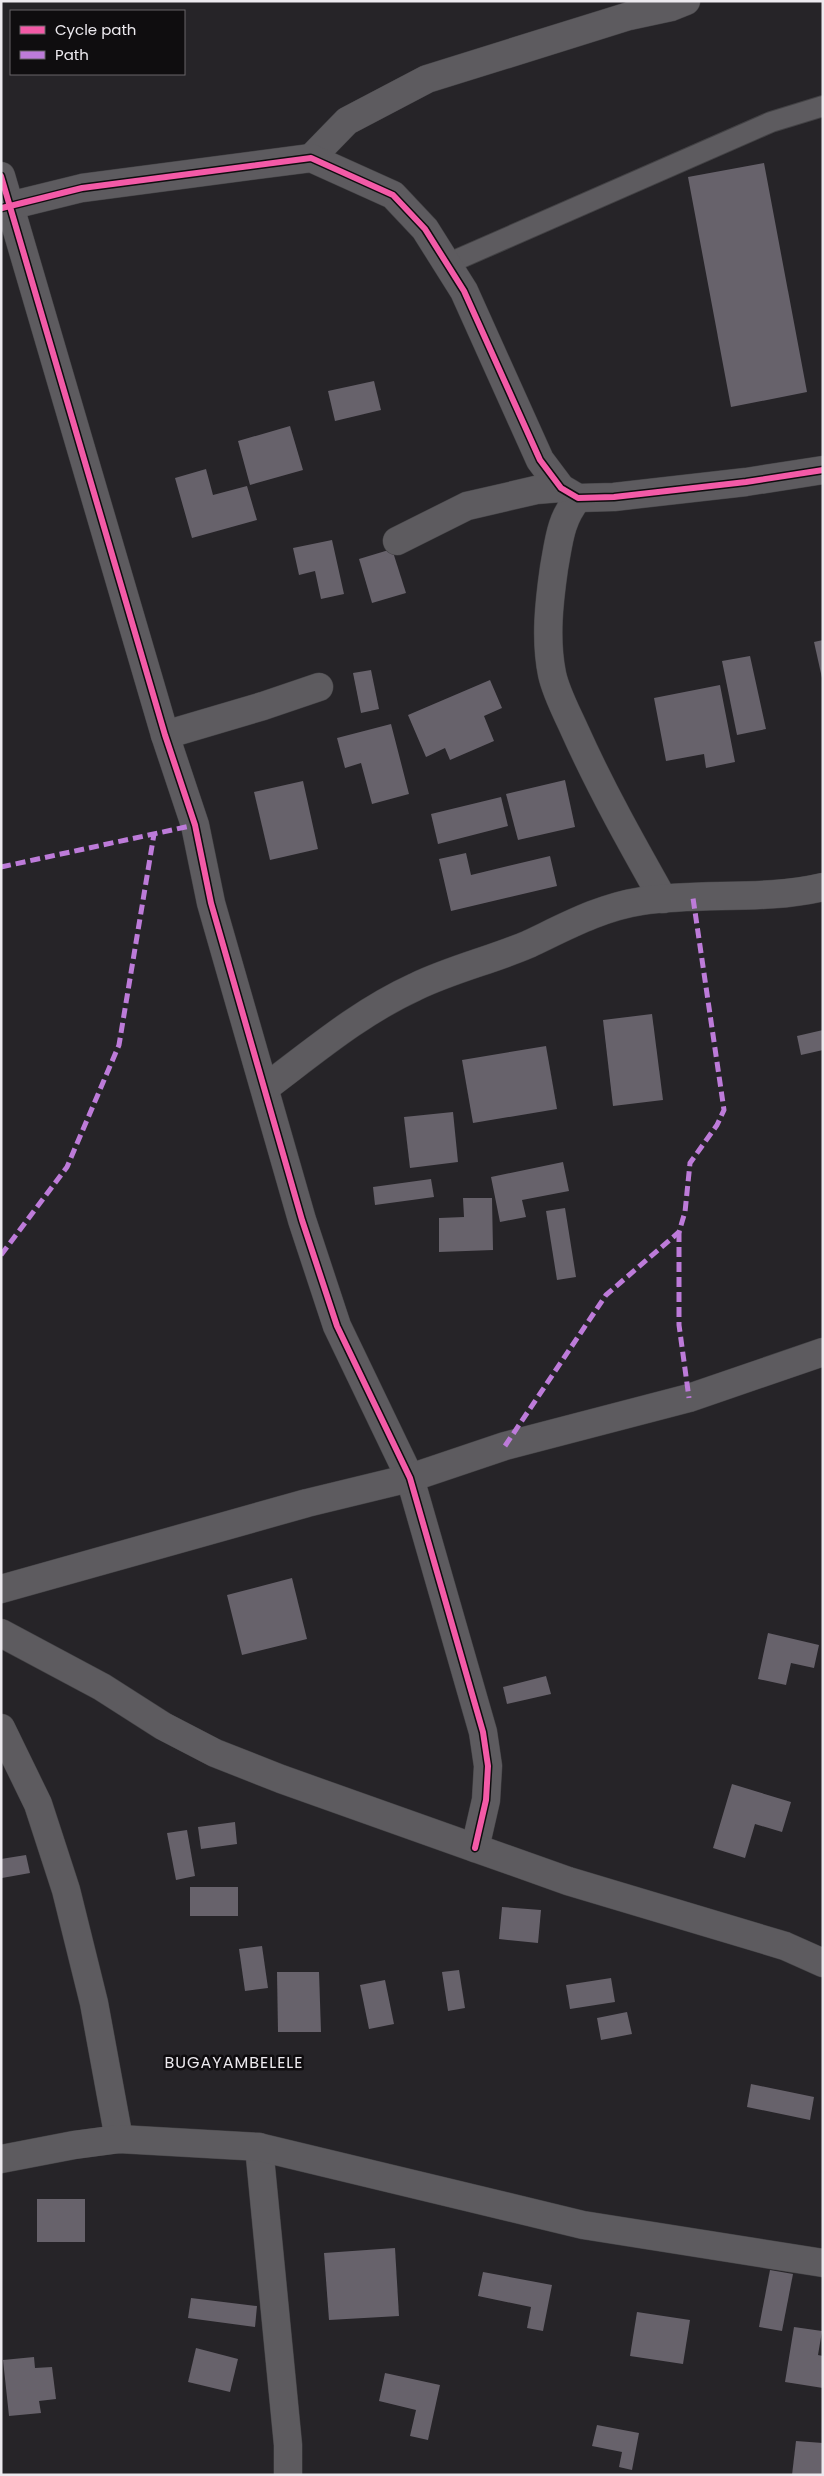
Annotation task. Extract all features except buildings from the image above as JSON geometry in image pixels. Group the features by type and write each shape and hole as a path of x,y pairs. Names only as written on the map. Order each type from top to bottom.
{"street":[{"path":"311,158 347,121 427,79 629,16 671,7 686,1"},
{"path":"5,207 82,188 311,158 392,195 425,229 464,292 540,460 570,493"},
{"path":"1,176 5,207 47,328 165,735 195,824 211,903 302,1220 338,1326 410,1478 483,1732 488,1766 486,1800 475,1848"},
{"path":"397,541 467,506 536,490 570,493 650,494 823,470"},
{"path":"570,493 559,540 551,590 548,633 553,675 566,710 611,807 663,899"},
{"path":"165,735 263,706 319,686"},
{"path":"265,1088 348,1025 413,988 442,975 527,944 590,916 624,905 663,899 770,895 823,887"},
{"path":"1,1589 307,1503 410,1478 505,1446 689,1398 823,1352"},
{"path":"1,1633 102,1687 163,1726 215,1753 281,1780 586,1886 785,1946 823,1963"},
{"path":"1,1728 38,1804 66,1890 94,2003 119,2139"},
{"path":"1,2159 74,2145 119,2139 259,2147 582,2225 823,2263"},
{"path":"259,2147 288,2445 288,2475"}],"lane":[{"path":"447,264 771,122 823,106"}],"marked path":[{"path":"1,867 195,825"},
{"path":"1,1255 67,1167 119,1045 154,834"},
{"path":"505,1446 606,1295 679,1232 685,1212 690,1163 717,1125 724,1110 693,898"},
{"path":"679,1232 679,1325 689,1398"}],"cycle path":[{"path":"2,208 82,188 311,158 393,195 425,229 464,291 540,460 561,488 578,498 614,497 746,482 823,470"},
{"path":"1,176 165,735 195,825 211,903 302,1220 337,1326 410,1478 483,1732 488,1766 486,1800 475,1848"}],"district":[{"name":"BUGAYAMBELELE","path":"234,2062"}]}
